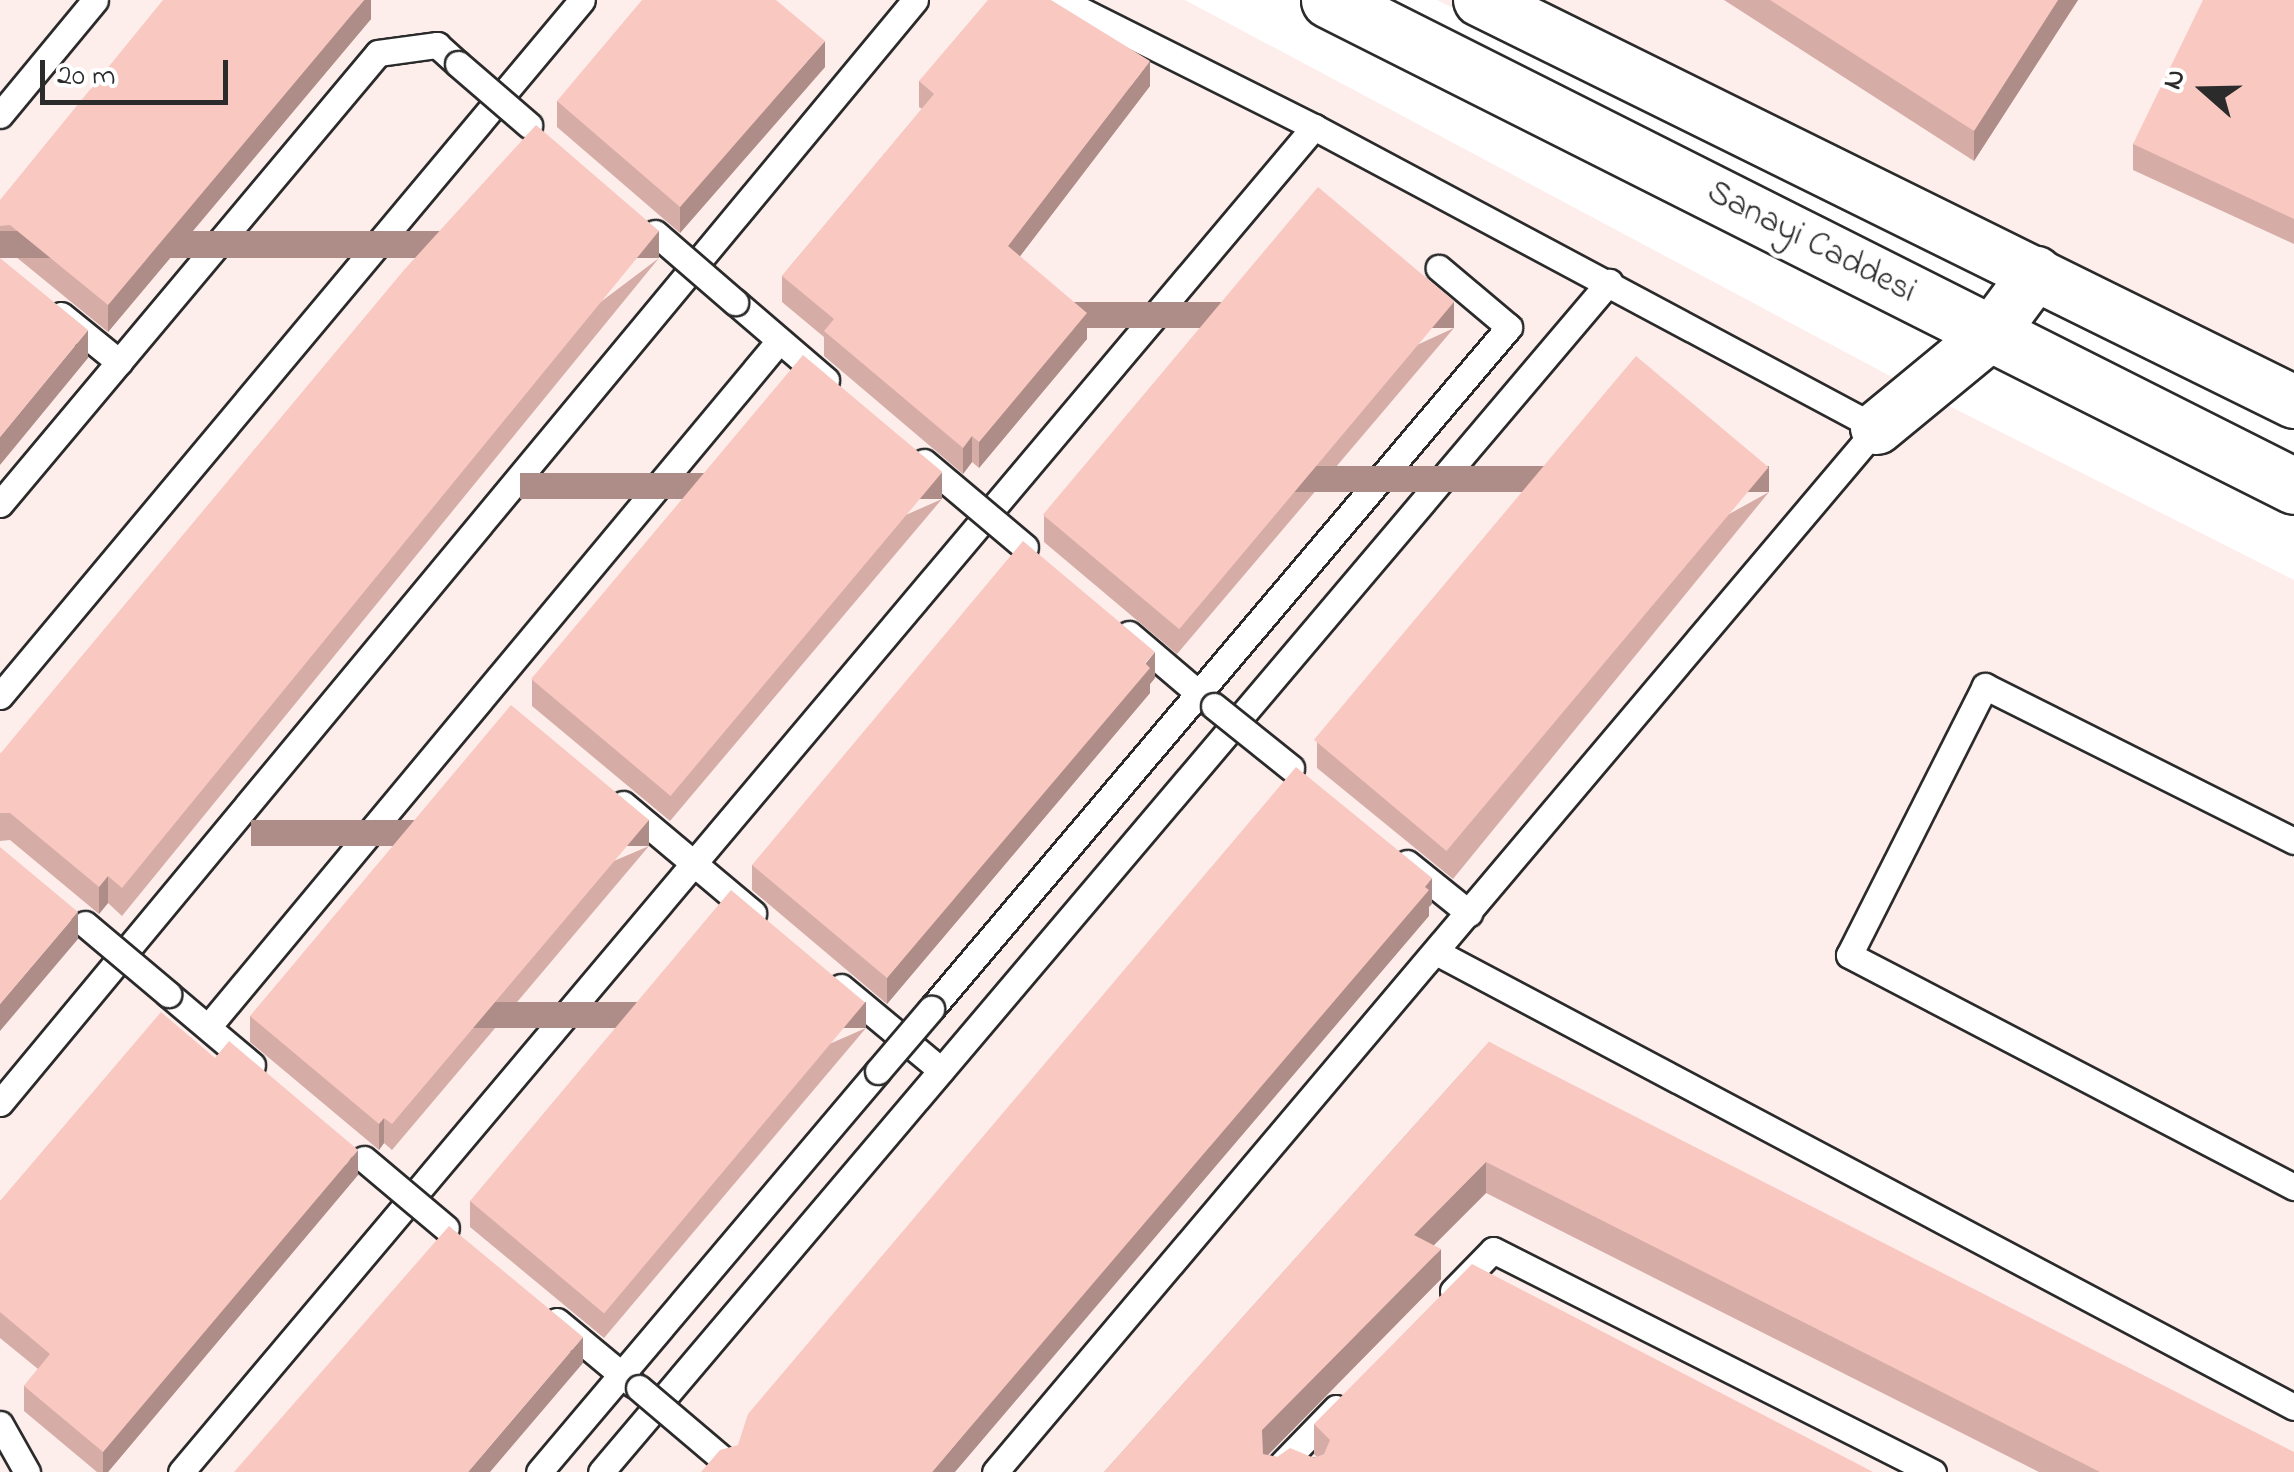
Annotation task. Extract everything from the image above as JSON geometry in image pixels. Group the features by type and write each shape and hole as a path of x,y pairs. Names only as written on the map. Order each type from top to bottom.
{"street":[{"name":"Sanayi Caddesi","path":"1329,0 2294,486"},
{"name":"Sanayi Caddesi","path":"1480,0 2294,402"},
{"path":"1876,428 1992,334 2036,272"}],"lane":[{"path":"0,116 96,0"},
{"path":"0,696 582,0"},
{"path":"0,1102 915,0"},
{"path":"995,1472 1876,428 1314,127 1060,0"},
{"path":"0,504 378,53 437,45 536,131"},
{"path":"181,1472 1314,127"},
{"path":"648,227 852,401"},
{"path":"540,1472 630,1381 878,1071 1207,699 1509,327 1439,268"},
{"path":"601,1472 1609,282"},
{"path":"45,302 119,362"},
{"path":"208,1027 497,698 779,340"},
{"path":"917,456 1032,554"},
{"path":"1112,620 1298,774"},
{"path":"2294,841 1985,686 1849,955 2294,1187"},
{"path":"606,790 781,936"},
{"path":"1380,840 1469,913"},
{"path":"78,918 279,1087"},
{"path":"1436,952 2294,1407"},
{"path":"825,973 941,1070"},
{"path":"357,1153 454,1234"},
{"path":"1438,1305 1494,1250 1932,1472"},
{"path":"534,1301 732,1466"},
{"path":"1280,1465 1356,1388"},
{"path":"0,1424 28,1472"},
{"path":"1280,1465 1314,1472"}],"shaded area":[{"path":"0,0 1185,0 1892,377 2294,580 2294,1472 0,1472"},
{"path":"1437,0 2294,0 2294,422 1991,278"}],"building":[{"path":"163,0 364,0 108,305 10,225 0,226 0,200"},
{"path":"642,0 776,0 825,41 680,207 557,101"},
{"path":"988,0 1051,0 1150,61 1008,246 1087,313 979,442 972,436 963,448 824,331 834,319 782,276 934,94 919,81"},
{"path":"1770,0 2058,0 1974,131"},
{"path":"2203,0 2294,0 2294,219 2133,144"},
{"path":"536,125 659,231 122,888 108,876 99,887 10,813 0,813 0,754 404,270"},
{"path":"1318,187 1454,301 1179,629 1043,515"},
{"path":"0,258 88,330 0,437"},
{"path":"803,355 942,472 671,796 531,679"},
{"path":"1636,356 1769,467 1446,851 1314,740"},
{"path":"1023,541 1155,652 1145,663 1150,668 887,978 752,865"},
{"path":"511,705 649,820 392,1124 384,1118 379,1124 250,1016"},
{"path":"1296,767 1432,878 1425,887 1429,890 932,1472 701,1472 720,1450 738,1445 748,1414"},
{"path":"0,847 78,912 0,1004"},
{"path":"731,890 865,1002 604,1314 470,1201"},
{"path":"161,1012 215,1058 229,1041 358,1150 103,1452 24,1386 50,1354 0,1312 0,1201"},
{"path":"1489,1042 2294,1452 2294,1472 2100,1472 1486,1162 1414,1235 1441,1249 1262,1430 1263,1454 1277,1457 1290,1448 1314,1458 1324,1454 1330,1440 1314,1424 1472,1264 1873,1472 1104,1472"},
{"path":"449,1226 583,1337 468,1472 234,1472"}]}
